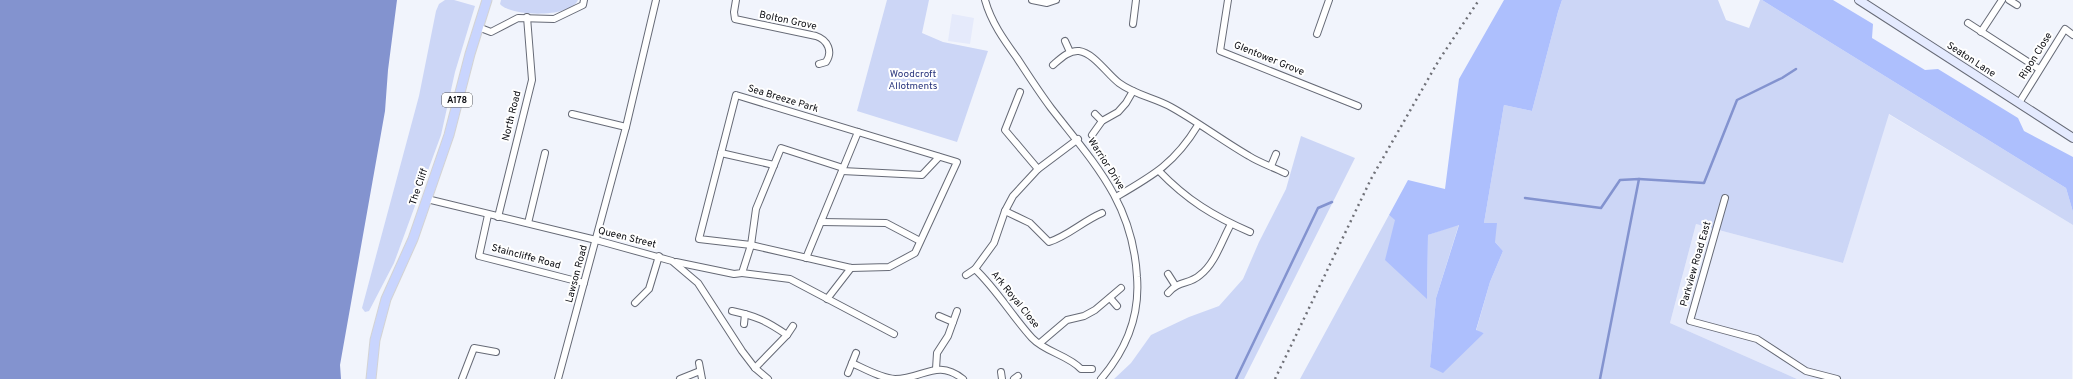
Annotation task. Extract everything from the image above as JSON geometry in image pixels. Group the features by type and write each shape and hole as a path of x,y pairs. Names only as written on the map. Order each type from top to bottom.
{"main road":[{"name":"The Cliff","path":"371,379 375,340 386,299 413,239 449,135 463,76 487,0"},
{"name":"Seaton Lane","path":"1858,0 2073,138"}],"street":[{"path":"478,27 491,32 518,18 527,17 554,19 583,5 584,0"},
{"name":"Lawson Road","path":"558,379 626,127 656,0"},
{"name":"Bolton Grove","path":"736,0 734,12 735,18 816,36 824,40 829,48 830,54 826,62 819,64"},
{"name":"Warrior Drive","path":"985,0 993,22 1008,45 1048,103 1078,139 1107,180 1116,196 1130,232 1136,258 1138,290 1135,315 1128,339 1117,358 1101,379"},
{"path":"1032,0 1047,3 1056,0"},
{"path":"1133,24 1136,0"},
{"name":"Glentower Grove","path":"1228,0 1220,51 1358,106"},
{"path":"1317,34 1329,0"},
{"path":"1981,32 2002,0"},
{"path":"2009,0 2017,5"},
{"name":"North Road","path":"498,217 532,80 527,17"},
{"path":"1968,23 2039,69"},
{"name":"Ripon Close","path":"2018,103 2065,29 2073,35"},
{"path":"1065,41 1070,52"},
{"path":"1053,65 1070,52 1078,51 1085,53 1093,58 1106,73 1133,91 1166,104 1251,157 1285,173"},
{"path":"1092,135 1102,121 1118,112 1126,103 1133,91"},
{"path":"1020,92 1005,130 1038,169"},
{"name":"Sea Breeze Park","path":"736,95 858,132 957,162 915,253 889,267 851,268 751,245 699,239 736,95"},
{"path":"572,114 626,127"},
{"path":"1094,114 1102,121"},
{"path":"1116,196 1158,171 1180,152 1198,125"},
{"path":"806,258 858,132"},
{"name":"Ark Royal Close","path":"966,275 975,269 994,243 1005,211 1014,196 1038,169 1078,139"},
{"path":"742,273 751,245 756,209 781,148 842,170 922,175 939,156"},
{"path":"528,223 545,153"},
{"path":"721,153 774,165"},
{"path":"1271,166 1276,154"},
{"path":"1158,171 1178,191 1202,209 1230,224 1250,232"},
{"name":"Parkview Road East","path":"1725,198 1690,321 1757,339 1806,371 1837,379"},
{"name":"Queen Street","path":"427,199 596,240 659,256 672,261 698,282 742,351 755,368 768,379"},
{"path":"1005,211 1030,223 1049,242 1060,238 1089,219 1102,213"},
{"name":"Staincliffe Road","path":"488,215 479,256 584,283"},
{"path":"821,222 886,223 920,241"},
{"path":"1168,293 1175,285 1200,276 1216,254 1230,224"},
{"path":"635,303 649,289 659,256"},
{"path":"672,261 734,274 742,273 790,279 894,334"},
{"path":"827,298 851,268"},
{"name":"Ark Royal Close","path":"975,269 988,281 1033,339 1075,362 1081,369 1092,369"},
{"path":"1168,274 1175,285"},
{"name":"Ark Royal Close","path":"1040,343 1067,320 1095,310 1122,288"},
{"path":"1110,298 1117,306"},
{"path":"732,311 766,320 787,335"},
{"path":"936,369 937,353 948,336 957,311"},
{"path":"744,324 745,314"},
{"path":"939,316 953,322"},
{"path":"755,368 787,335 793,326"},
{"path":"462,379 474,348 496,352"},
{"path":"848,373 856,353"},
{"path":"699,363 702,379"},
{"path":"852,363 884,376 896,379 936,369 955,372 963,379"},
{"path":"680,379 700,372"}],"shaded area":[{"path":"0,0 397,0 388,70 385,111 340,365 341,379 0,379"},
{"path":"1504,0 1562,0 1532,111 1504,105 1484,223 1497,223 1495,242 1503,251 1490,282 1476,330 1484,333 1443,373 1430,367 1436,298 1459,225 1428,235 1427,299 1385,260 1395,220 1389,215 1408,180 1445,189 1459,79"},
{"path":"1762,0 1833,0 1873,24 1872,38 1925,70 1938,69 2018,118 2024,131 2073,157 2073,212 2066,188"},
{"path":"952,14 974,18 970,44 948,41"},
{"path":"1888,114 2073,225 2072,379 1797,379 1670,323 1696,224 1843,263"}],"green space":[{"path":"445,0 454,0 475,6 455,72 441,135 394,263 369,311 365,312 362,308 419,96 436,11 439,4"},
{"path":"501,0 578,0 573,6 564,10 540,14 516,11 506,8 500,4"},
{"name":"Woodcroft Allotments","path":"887,0 929,0 922,33 943,42 988,51 957,142 857,111"},
{"path":"1562,0 1718,0 1726,20 1749,28 1760,0 1762,0 2066,188 2073,212 2073,225 1889,114 1843,263 1696,224 1670,323 1797,379 1300,379 1389,215 1395,219 1427,298 1428,235 1459,224 1436,298 1430,367 1484,333 1476,331 1490,282 1503,251 1495,242 1484,223 1504,105 1532,111"},
{"path":"1301,136 1355,158 1244,379 1114,379 1131,363 1151,335 1189,317 1219,306 1243,279 1259,242 1286,189"}],"waterway":[{"path":"1639,179 1704,183 1737,100 1782,78 1796,69"},
{"path":"1525,198 1601,208 1620,180 1639,179 1600,379"},
{"path":"1236,379 1318,208 1332,202"}],"railway":[{"path":"1275,379 1371,179 1439,60 1479,0"}]}
